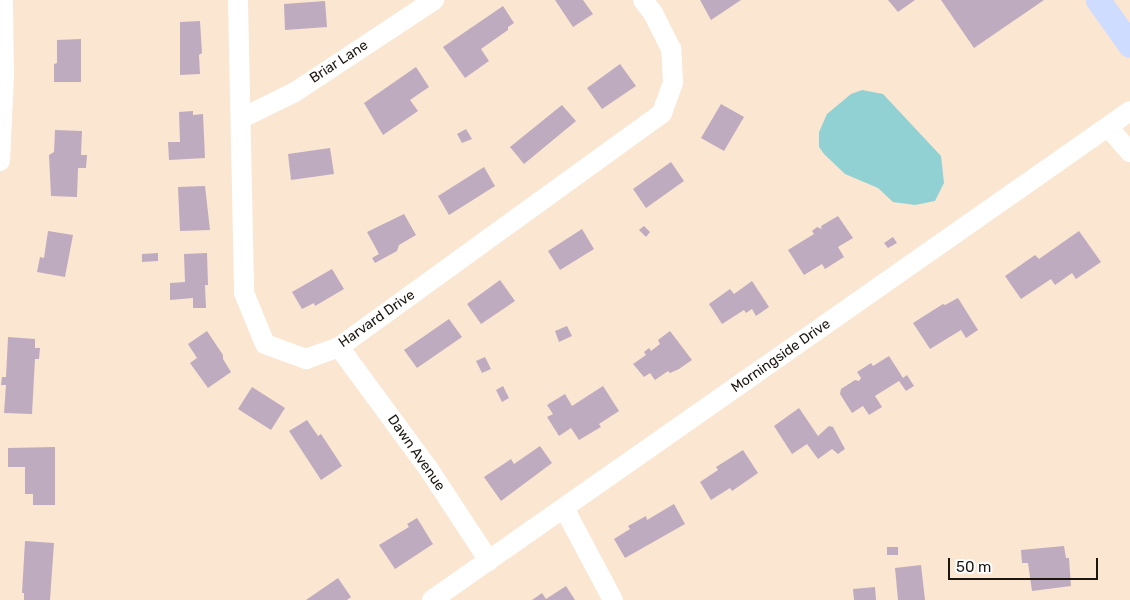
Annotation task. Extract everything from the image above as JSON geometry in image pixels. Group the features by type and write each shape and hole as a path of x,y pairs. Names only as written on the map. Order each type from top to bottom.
{"main road":[{"path":"1098,0 1130,45"}],"street":[{"path":"0,161 4,76 3,0"},
{"name":"Harvard Drive","path":"238,0 242,118 244,293 265,344 306,359 339,347 662,113 673,82 671,49 654,13 643,0"},
{"name":"Briar Lane","path":"242,118 295,92 434,0"},
{"name":"Morningside Drive","path":"432,600 1130,111"},
{"path":"1108,128 1130,152"},
{"name":"Dawn Avenue","path":"339,347 428,468 489,561"},
{"path":"564,508 613,600"}],"water":[{"path":"862,90 883,94 941,156 944,183 935,201 915,205 893,202 878,188 845,174 819,147 819,132 827,114 851,94"}],"building":[{"path":"555,0 583,0 593,14 573,27"},
{"path":"700,0 741,0 711,20"},
{"path":"888,0 915,0 898,12"},
{"path":"941,0 1044,0 974,48"},
{"path":"325,1 327,27 285,30 284,4"},
{"path":"503,6 514,23 508,27 508,30 481,49 489,61 465,78 443,47"},
{"path":"200,21 202,53 199,55 200,74 180,75 180,22"},
{"path":"81,39 81,82 54,82 54,64 57,63 57,40"},
{"path":"620,64 636,86 602,109 587,88"},
{"path":"416,67 429,87 410,100 418,111 383,135 364,103"},
{"path":"721,104 744,117 724,151 701,138"},
{"path":"562,105 576,121 524,164 510,147"},
{"path":"193,111 193,115 203,114 205,158 169,160 168,142 180,142 179,112"},
{"path":"466,129 472,139 462,143 457,134"},
{"path":"55,130 82,131 81,155 87,155 86,168 78,168 77,197 51,196 49,155 54,152"},
{"path":"330,148 334,174 291,180 288,154"},
{"path":"671,162 684,181 646,208 633,189"},
{"path":"484,167 495,186 449,215 438,196"},
{"path":"205,186 210,230 180,231 178,187"},
{"path":"404,214 416,235 399,245 397,251 375,263 372,258 379,254 367,232"},
{"path":"838,216 853,238 838,247 844,257 825,269 822,264 804,275 788,250 814,234 812,231 817,227 822,229 821,226"},
{"path":"644,226 650,232 646,237 639,230"},
{"path":"582,229 594,249 560,270 548,251"},
{"path":"48,231 73,235 65,277 37,272 40,257 44,258"},
{"path":"1079,231 1101,262 1076,279 1072,273 1055,285 1051,279 1021,299 1005,276 1035,255 1039,259"},
{"path":"893,237 897,243 888,248 884,243"},
{"path":"158,253 158,261 142,262 142,254"},
{"path":"207,253 208,285 205,285 206,308 193,308 193,298 170,300 170,283 185,282 184,254"},
{"path":"332,269 344,289 315,306 314,303 302,309 292,292"},
{"path":"500,280 515,301 481,324 467,304"},
{"path":"752,281 769,307 756,316 752,309 746,313 744,310 722,324 709,304 730,289 734,294"},
{"path":"958,298 978,330 966,338 961,330 930,349 913,323 943,304 945,305"},
{"path":"449,319 462,337 417,368 404,350"},
{"path":"567,326 572,336 559,342 555,331"},
{"path":"207,331 223,355 223,359 231,372 208,388 190,363 197,358 188,344"},
{"path":"670,331 692,360 679,369 670,373 668,371 655,380 650,373 644,377 633,364 646,355 644,352 649,348 651,351 660,344 658,340"},
{"path":"8,337 35,339 35,348 40,348 39,359 35,359 32,414 4,413 6,385 1,385 2,377 6,377"},
{"path":"889,356 903,378 907,375 914,386 906,391 899,381 875,396 882,407 869,415 863,406 852,413 840,394 841,389 855,380 859,381 861,378 857,372 871,363 873,366"},
{"path":"485,357 491,369 482,373 476,361"},
{"path":"503,386 509,398 502,402 496,390"},
{"path":"603,386 619,411 599,424 601,427 579,440 571,428 559,436 547,417 553,414 547,405 565,394 572,406"},
{"path":"252,387 285,408 271,430 238,409"},
{"path":"799,408 818,436 829,426 833,427 845,449 838,454 832,449 818,459 807,444 792,454 774,426"},
{"path":"307,420 318,436 321,434 342,466 321,480 289,431"},
{"path":"540,446 552,463 501,501 484,477 511,459 514,464"},
{"path":"55,447 55,505 33,505 33,494 25,494 25,467 8,467 8,448"},
{"path":"743,450 758,473 732,491 730,488 711,500 700,482 718,470 716,467"},
{"path":"674,504 685,524 625,558 614,539 630,529 628,526 646,516 647,520"},
{"path":"417,518 433,544 395,569 379,545 409,527 407,524"},
{"path":"25,541 54,543 50,600 24,600 24,593 22,593"},
{"path":"1064,546 1066,558 1069,558 1071,586 1032,591 1028,563 1022,563 1021,550"},
{"path":"887,547 898,547 898,555 887,555"},
{"path":"921,565 925,600 898,600 895,568"},
{"path":"338,578 351,597 347,600 306,600"},
{"path":"566,586 575,600 532,600 542,593 546,599"},
{"path":"875,587 876,600 854,600 853,589"}]}
